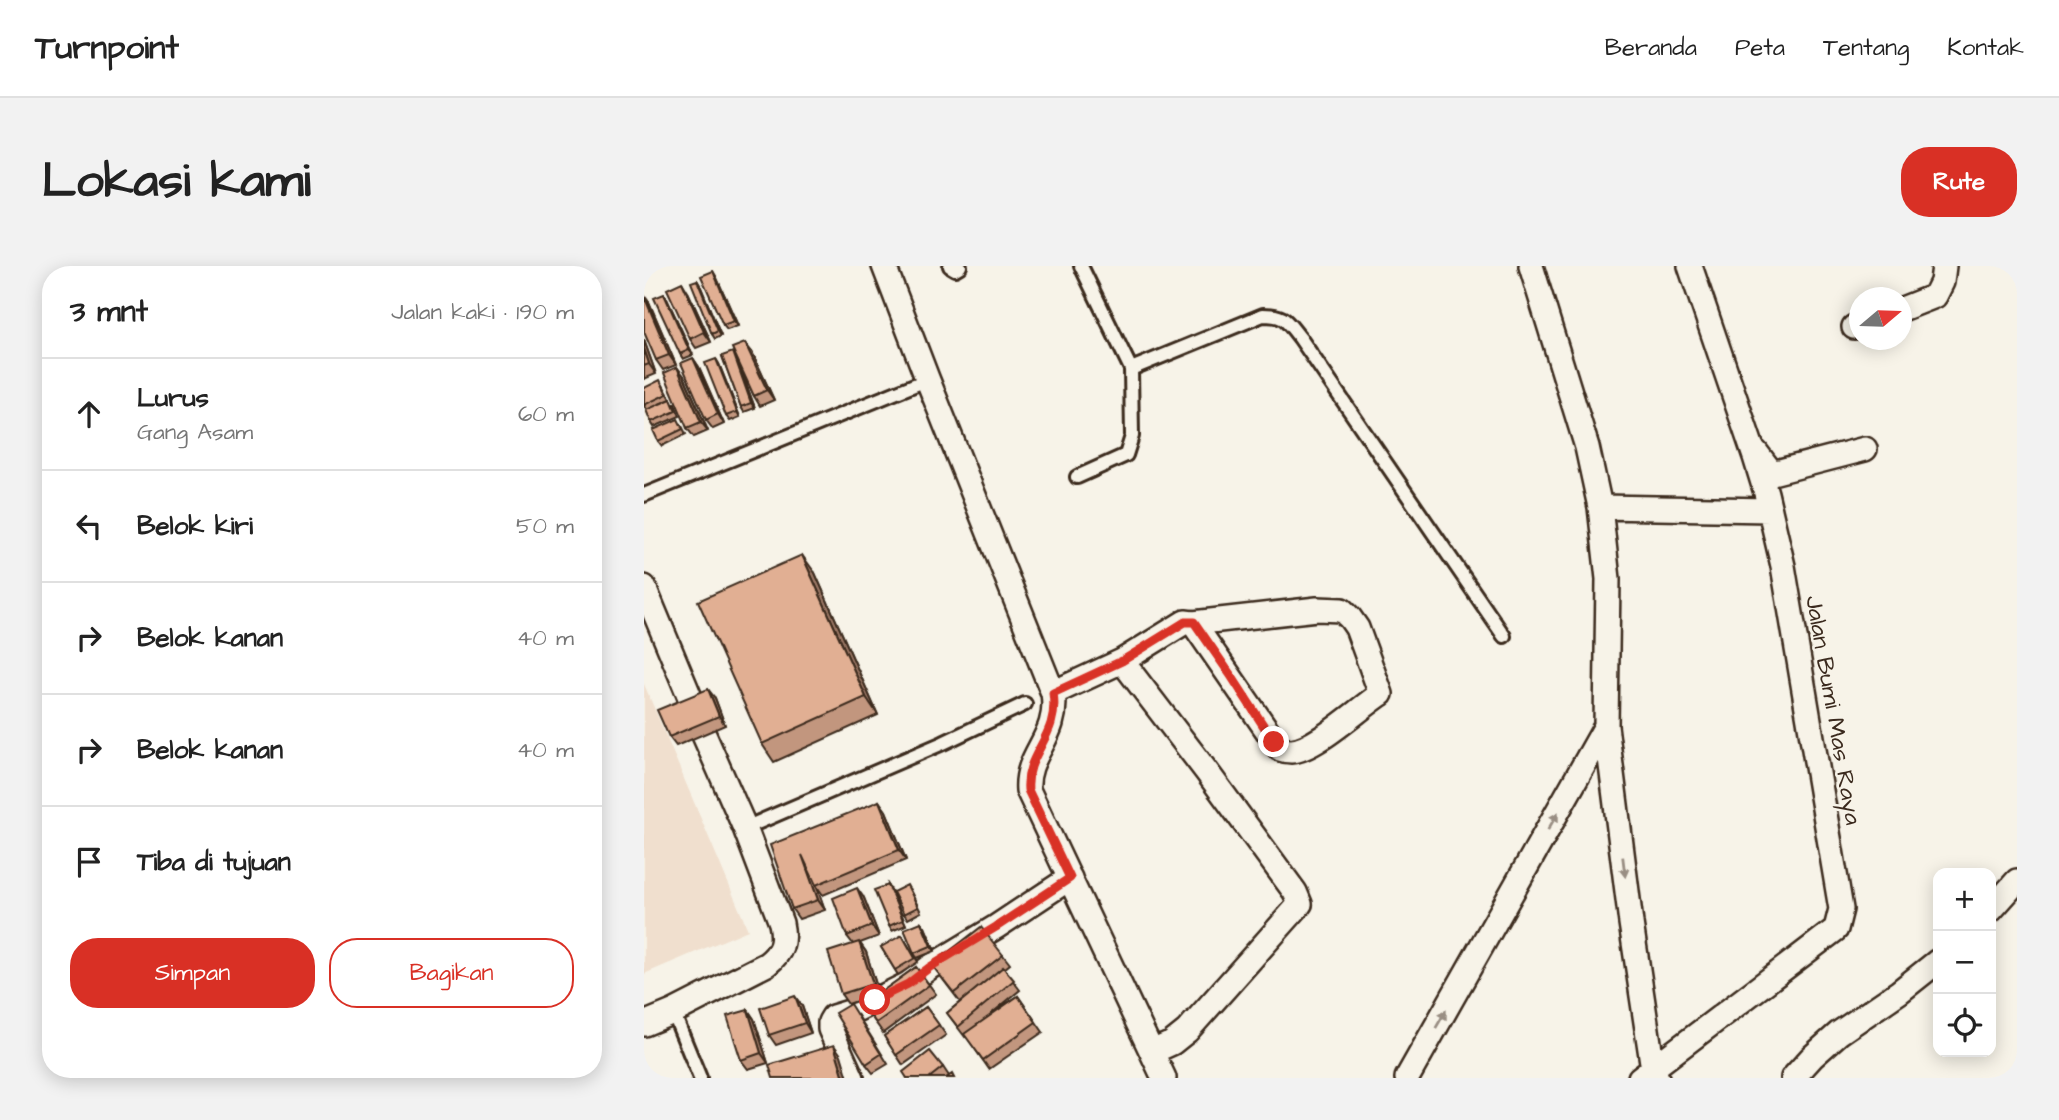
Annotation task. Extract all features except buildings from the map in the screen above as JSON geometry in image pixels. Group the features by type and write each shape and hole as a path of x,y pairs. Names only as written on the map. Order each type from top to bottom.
{"street":[{"path":"884,266 1053,693 1053,722 1028,773 1028,790 1164,1078"},
{"path":"1531,266 1587,447 1600,507 1608,579 1606,726 1650,1075"},
{"name":"Jalan Bumi Mas Raya","path":"1650,1075 1836,929 1841,909 1769,492 1690,266"},
{"path":"1912,305 1935,296 1942,282 1944,266"},
{"path":"1600,507 1769,492 1865,449"},
{"path":"644,587 694,706"},
{"path":"1053,693 1122,661 1185,622 1317,609 1342,610 1350,618 1357,628 1381,694 1317,741 1291,751 1280,749 1194,622"},
{"path":"1122,661 1208,772 1295,892 1300,904 1187,1031 1172,1043 1152,1052"},
{"path":"1408,1078 1606,726"},
{"path":"644,1024 767,964 777,955 781,944 781,923 745,828 704,734"},
{"path":"852,1078 830,1029 833,1017 856,1010 908,984 930,967 1070,878"},
{"path":"1996,905 2017,881"},
{"path":"1793,1078 1839,1033 1933,965"}],"lane":[{"path":"950,266 955,269 960,266"},
{"path":"1077,477 1126,455 1132,436 1131,369 1081,266"},
{"path":"1131,369 1263,315 1278,315 1285,319 1504,636"},
{"path":"644,495 919,383"},
{"path":"745,828 943,743 1025,704"},
{"path":"673,1012 699,1078"}],"shaded area":[{"path":"644,684 748,930 644,974"}],"route":[{"path":"875,1000 908,984 930,967 1070,878 1028,790 1027,781 1030,767 1053,722 1053,693 1122,661 1185,622 1194,622 1274,742"}]}
